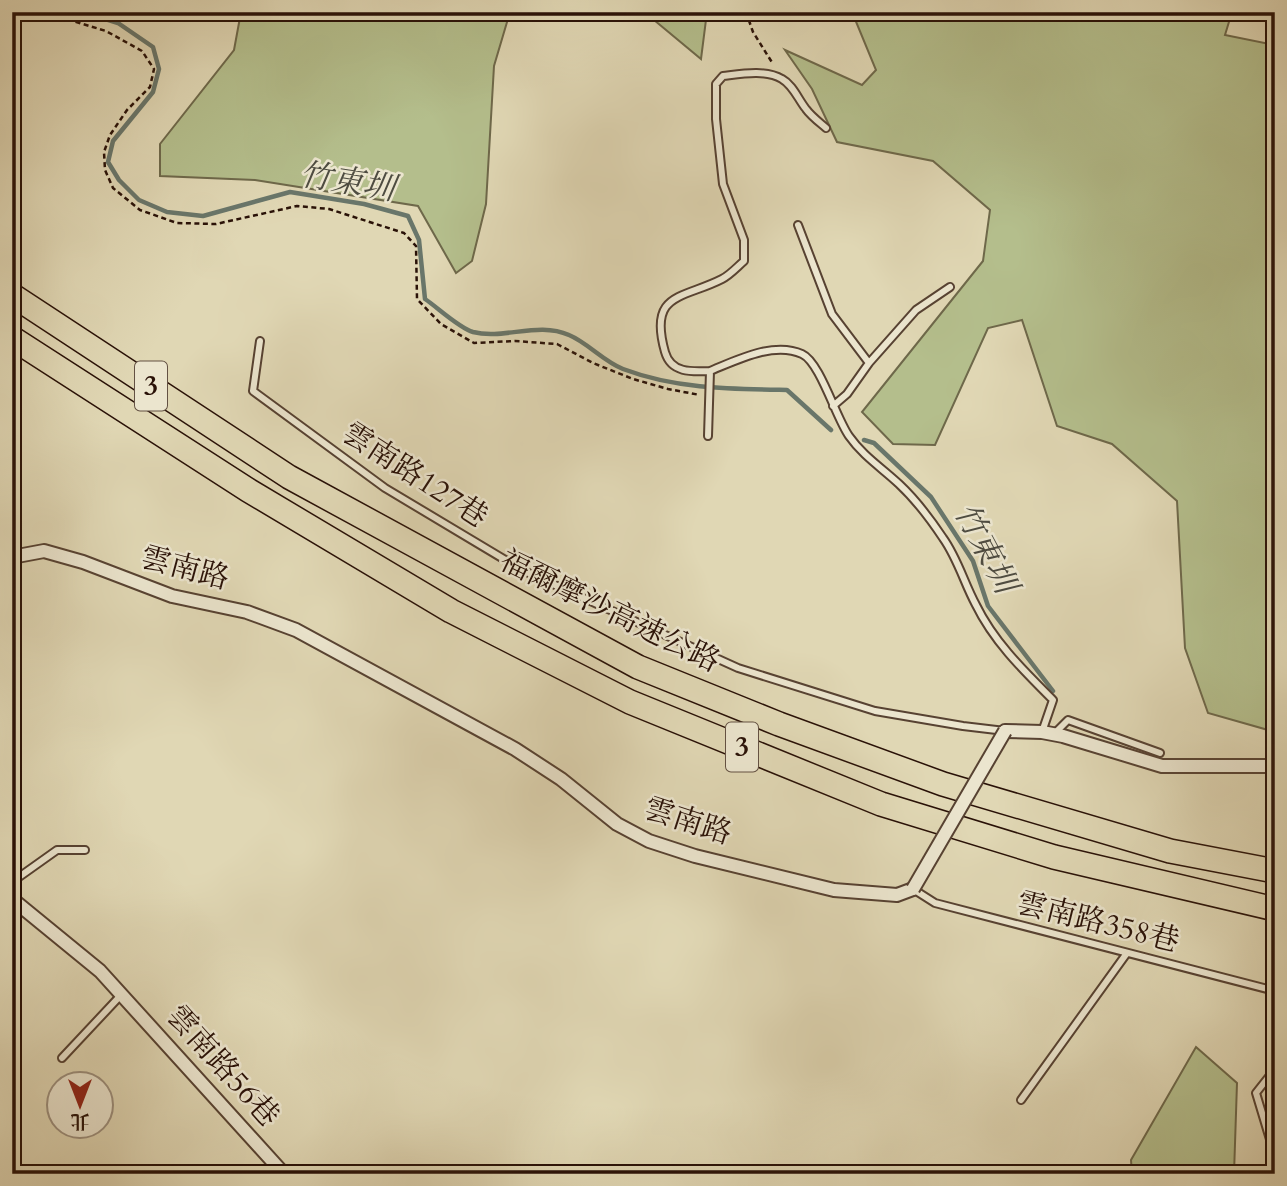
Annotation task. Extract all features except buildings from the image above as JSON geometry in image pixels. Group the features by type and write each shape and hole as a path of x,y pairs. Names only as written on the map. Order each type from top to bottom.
{"highway":[{"name":"福爾摩沙高速公路","path":"12,295 289,477 638,667 779,724 943,784 1170,851 1275,871"},
{"name":"3","path":"12,338 248,490 451,611 630,702 881,804 1054,858 1275,909"}],"street":[{"name":"雲南路","path":"12,557 44,551 83,562 172,596 247,612 296,630 515,749 561,779 617,824 649,841 695,856 834,890 897,895 913,889"},
{"path":"913,889 1005,731 1048,733 1162,766 1275,766"},
{"name":"雲南路56巷","path":"12,899 100,971 284,1174"}],"lane":[{"path":"826,128 806,110 783,79 765,74 741,74 723,76 716,84 714,101 723,184 744,240 744,261 724,278 677,296 665,305 661,321 662,342 667,360 676,369 694,372 710,371 749,357 787,348 806,355 847,434 867,458 900,485 943,537 976,605 997,639 1053,700 1048,733"},
{"path":"798,225 832,314 869,363"},
{"path":"833,405 847,394 869,363 916,310 950,287"},
{"name":"雲南路127巷","path":"260,341 253,391 385,488 522,570 738,668 875,711 1005,731"},
{"path":"708,436 710,371"},
{"path":"1048,733 1068,720 1160,752"},
{"path":"12,882 57,850 85,850"},
{"name":"雲南路358巷","path":"913,889 936,903 1275,991"},
{"path":"1021,1100 1127,953"},
{"path":"62,1058 122,994"},
{"path":"1275,1069 1256,1093 1275,1156"}],"path":[{"path":"43,12 106,31 142,51 154,69 149,87 127,110 110,135 104,152 105,170 113,188 140,210 177,223 216,224 296,206 329,209 383,225 404,233 416,246 417,299 441,324 474,343 515,341 557,344 593,363 633,379 708,396"},
{"path":"746,12 753,32 783,79"}],"green space":[{"path":"241,12 510,12 494,66 486,204 472,261 456,273 418,206 255,180 160,176 160,144 234,50"},
{"path":"644,12 707,12 701,59 648,15"},
{"path":"852,12 1232,12 1225,35 1275,45 1275,732 1208,713 1185,648 1177,501 1112,444 1057,426 1022,320 988,328 935,445 893,444 862,412 983,261 990,210 933,161 837,142 812,89 785,50 862,85 876,70"},
{"path":"1196,1047 1237,1083 1234,1174 1132,1174 1131,1160"}],"waterway":[{"name":"竹東圳","path":"83,12 118,23 153,47 159,69 153,92 113,141 108,162 119,180 139,200 167,212 203,216 290,192 364,204 408,216 419,240 425,299 467,330 485,334 557,331 576,338 616,366 643,376 704,387 787,390 831,430"},
{"name":"竹東圳","path":"864,440 874,443 931,497 973,561 988,606 1053,691"}]}
